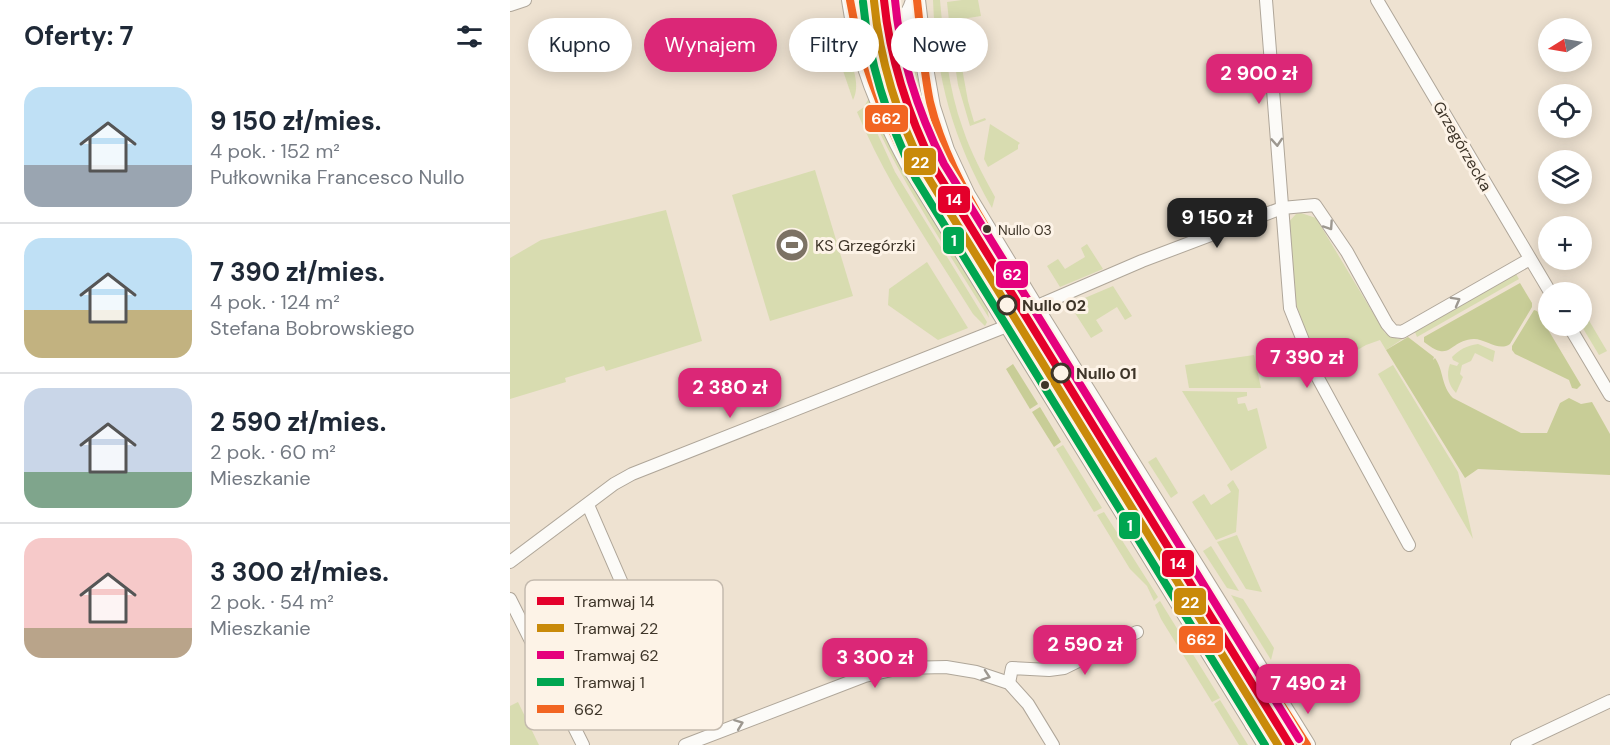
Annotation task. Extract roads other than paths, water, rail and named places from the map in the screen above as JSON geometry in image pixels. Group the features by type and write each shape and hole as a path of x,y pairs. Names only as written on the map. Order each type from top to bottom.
{"main road":[{"path":"850,0 862,24 877,30 891,28 902,23 915,0"},
{"path":"850,0 860,54 891,131 909,165 1266,745"},
{"path":"915,0 929,95 946,150 977,212 1307,745"},
{"path":"1253,724 1251,710 1255,702 1268,697 1281,704"}],"street":[{"path":"510,5 525,0"},
{"path":"1266,0 1290,308 1318,378 1409,545"},
{"name":"Grzegórzecka","path":"1377,0 1544,282"},
{"path":"1035,307 1142,261 1282,208 1315,205 1347,252 1393,331 1401,332 1530,259"},
{"path":"510,562 614,484 632,474 1007,326"},
{"path":"1575,336 1610,395"},
{"path":"588,505 621,580"},
{"path":"510,599 525,629"},
{"path":"1009,683 1012,668 1049,670 1064,668 1137,632"},
{"path":"684,745 865,676 901,668 946,667 976,672 1009,683 1028,704 1053,745"},
{"path":"1517,745 1610,701"},
{"path":"576,730 583,745"}],"tram line":[{"name":"14","path":"884,0 891,44 902,87 916,128 935,169 1290,745"},
{"name":"62","path":"895,0 901,43 918,105 944,164 1299,739"},
{"name":"22","path":"874,1 881,46 892,90 907,132 926,174 1278,745"},
{"name":"1","path":"863,2 870,48 881,93 916,179 1265,745"}],"place":[{"name":"Nullo 03","path":"987,229"},
{"name":"KS Grzegórzki","path":"792,245"},
{"name":"Nullo 02","path":"1007,305"},
{"name":"Nullo 01","path":"1061,373"}]}
